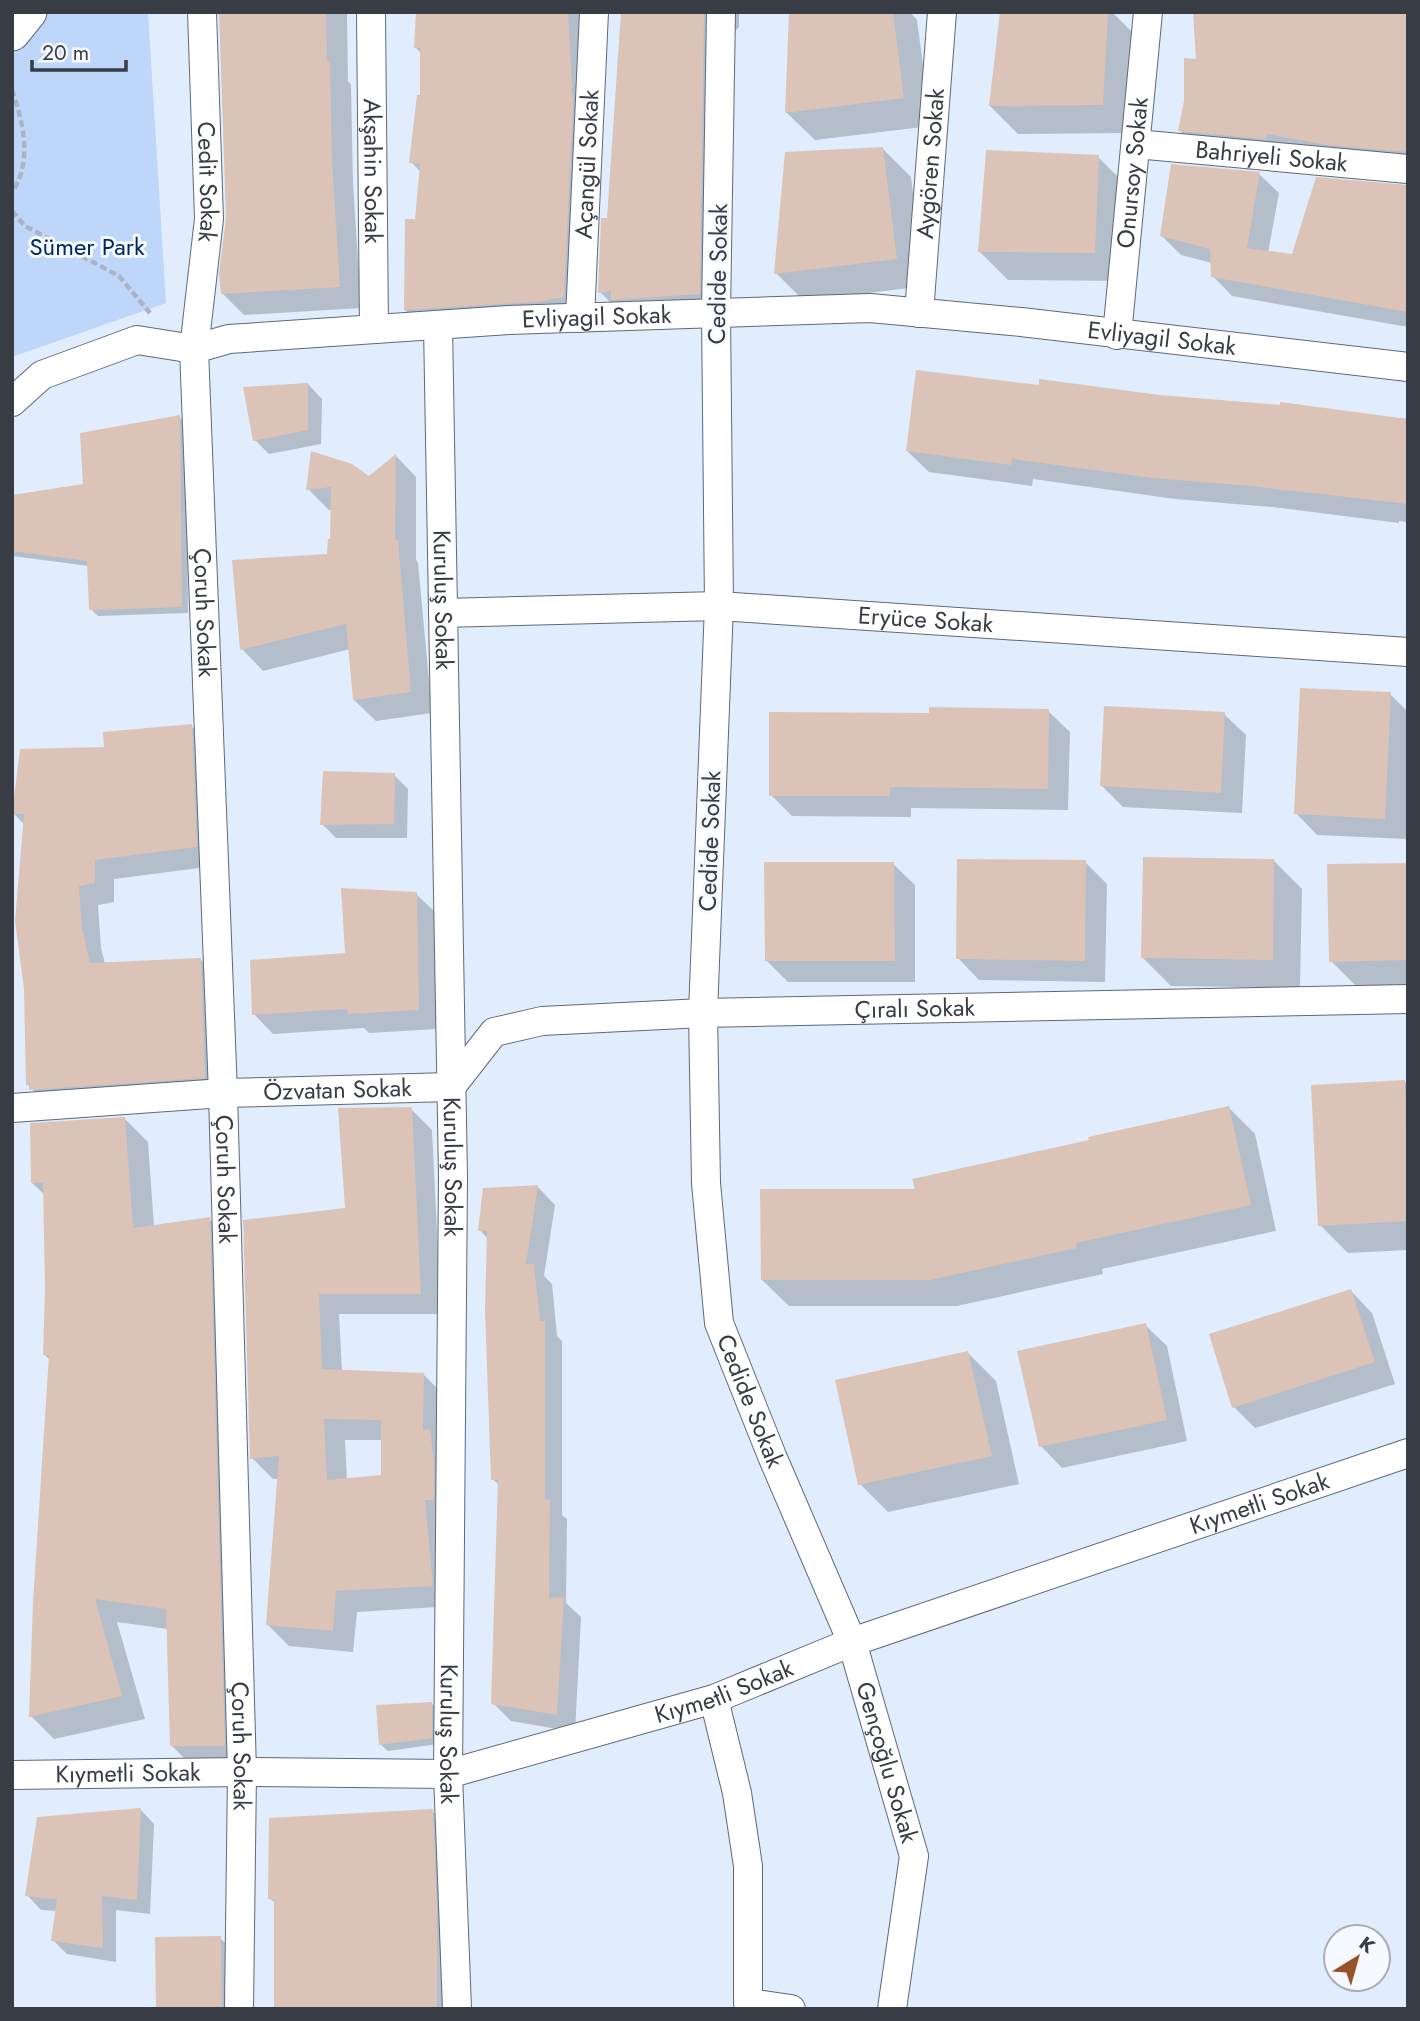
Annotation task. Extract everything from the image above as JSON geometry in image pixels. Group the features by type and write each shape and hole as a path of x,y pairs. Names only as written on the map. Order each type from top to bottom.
{"street":[{"path":"12,33 29,12"},
{"name":"Cedit Sokak","path":"194,349 209,219 202,12"},
{"name":"Akşahin Sokak","path":"371,12 374,329"},
{"name":"Açangül Sokak","path":"580,318 594,12"},
{"name":"Cedide Sokak","path":"722,12 716,313 719,606 703,1013 706,1183 719,1323 772,1456 852,1643"},
{"name":"Aygören Sokak","path":"919,313 942,12"},
{"name":"Onursoy Sokak","path":"1117,335 1148,12"},
{"name":"Bahriyeli Sokak","path":"1136,144 1408,169"},
{"name":"Evliyagil Sokak","path":"12,402 42,375 137,340 194,349 229,339 438,325 870,308 1408,367"},
{"name":"Kuruluş Sokak","path":"438,325 453,1177 448,1774 457,2009"},
{"name":"Çoruh Sokak","path":"194,349 223,1093 242,1772 239,2009"},
{"name":"Eryüce Sokak","path":"443,613 719,606 1408,652"},
{"name":"Çıralı Sokak","path":"451,1087 494,1032 542,1021 703,1013 1408,999"},
{"name":"Özvatan Sokak","path":"12,1108 223,1093 451,1087"},
{"name":"Kıymetli Sokak","path":"12,1774 448,1774 715,1699 852,1643 1408,1453"},
{"name":"Gençoğlu Sokak","path":"852,1643 914,1856 892,2009"},
{"path":"715,1699 737,1793 748,1866 747,2006 791,2009"}],"path":[{"path":"12,90 20,112 24,165 12,192"},
{"path":"12,211 24,226 119,276 152,314"}],"green space":[{"name":"Sümer Park","path":"41,12 148,12 166,303 12,357 12,47"}],"building":[{"path":"219,12 326,12 340,287 221,294 219,274 226,218"},
{"path":"416,12 568,12 573,105 564,297 537,302 404,310 405,219 415,219 420,164 409,163 417,95 420,95 420,48 414,48"},
{"path":"621,12 704,12 700,294 611,300 611,291 598,293 601,218 607,218"},
{"path":"789,12 893,12 904,98 785,113"},
{"path":"1000,12 1108,12 1103,105 989,106"},
{"path":"1193,12 1408,12 1408,152 1327,145 1267,134 1266,139 1178,131 1184,101 1184,58 1196,59"},
{"path":"883,147 897,259 774,274 785,152"},
{"path":"986,150 1099,155 1095,253 978,252"},
{"path":"1171,164 1260,172 1247,248 1292,254 1316,177 1408,185 1408,312 1211,277 1210,249 1160,236"},
{"path":"916,370 1039,385 1039,379 1160,395 1280,405 1280,402 1408,419 1408,504 1152,478 1012,459 1011,465 906,451"},
{"path":"308,383 308,430 253,441 243,387"},
{"path":"180,415 182,607 89,610 87,561 12,551 12,495 83,484 80,433"},
{"path":"311,451 352,464 369,476 396,454 395,540 398,540 411,692 353,700 346,624 240,650 232,560 327,554 330,539 331,487 306,490"},
{"path":"1300,688 1391,692 1385,819 1294,814"},
{"path":"1104,706 1225,712 1221,793 1100,786"},
{"path":"929,707 1049,709 1048,789 890,787 890,796 769,796 769,712 929,713"},
{"path":"192,724 197,847 95,860 95,883 79,886 82,928 90,963 201,958 205,1078 29,1090 29,1085 26,1085 24,989 15,921 24,814 12,814 20,749 104,747 103,732"},
{"path":"323,771 395,773 394,824 320,825"},
{"path":"1143,857 1274,859 1273,960 1141,958"},
{"path":"957,859 1086,860 1085,961 956,959"},
{"path":"764,862 894,862 895,961 765,961"},
{"path":"1408,863 1408,960 1329,962 1327,864"},
{"path":"341,888 417,892 419,1010 348,1014 347,1009 252,1015 250,960 345,953"},
{"path":"1405,1080 1408,1221 1318,1226 1311,1085"},
{"path":"1229,1106 1251,1205 1076,1243 1077,1248 930,1280 761,1280 760,1189 915,1189 912,1179"},
{"path":"412,1107 421,1294 319,1294 322,1369 424,1373 423,1430 430,1429 434,1462 434,1500 425,1500 433,1586 336,1591 333,1631 266,1625 279,1456 250,1459 243,1220 345,1208 338,1108","holes":["324,1419 381,1420 381,1475 327,1480"]},
{"path":"125,1117 133,1228 210,1217 225,1746 170,1746 166,1609 95,1599 122,1696 29,1717 33,1602 49,1355 43,1355 43,1183 31,1183 30,1123"},
{"path":"538,1185 526,1264 534,1264 540,1321 545,1321 545,1500 550,1499 549,1598 564,1597 557,1715 491,1704 498,1480 491,1480 485,1310 487,1231 478,1231 483,1188"},
{"path":"1351,1289 1375,1362 1232,1408 1209,1334"},
{"path":"1146,1323 1167,1420 1039,1447 1017,1351"},
{"path":"968,1351 992,1456 858,1485 835,1380"},
{"path":"432,1702 432,1738 379,1745 376,1705"},
{"path":"141,1808 137,1900 102,1896 103,1948 51,1941 57,1899 25,1896 37,1817"},
{"path":"433,1809 437,2009 274,2009 274,1900 268,1899 269,1818"},
{"path":"221,1936 222,2009 156,2009 155,1937"}]}
